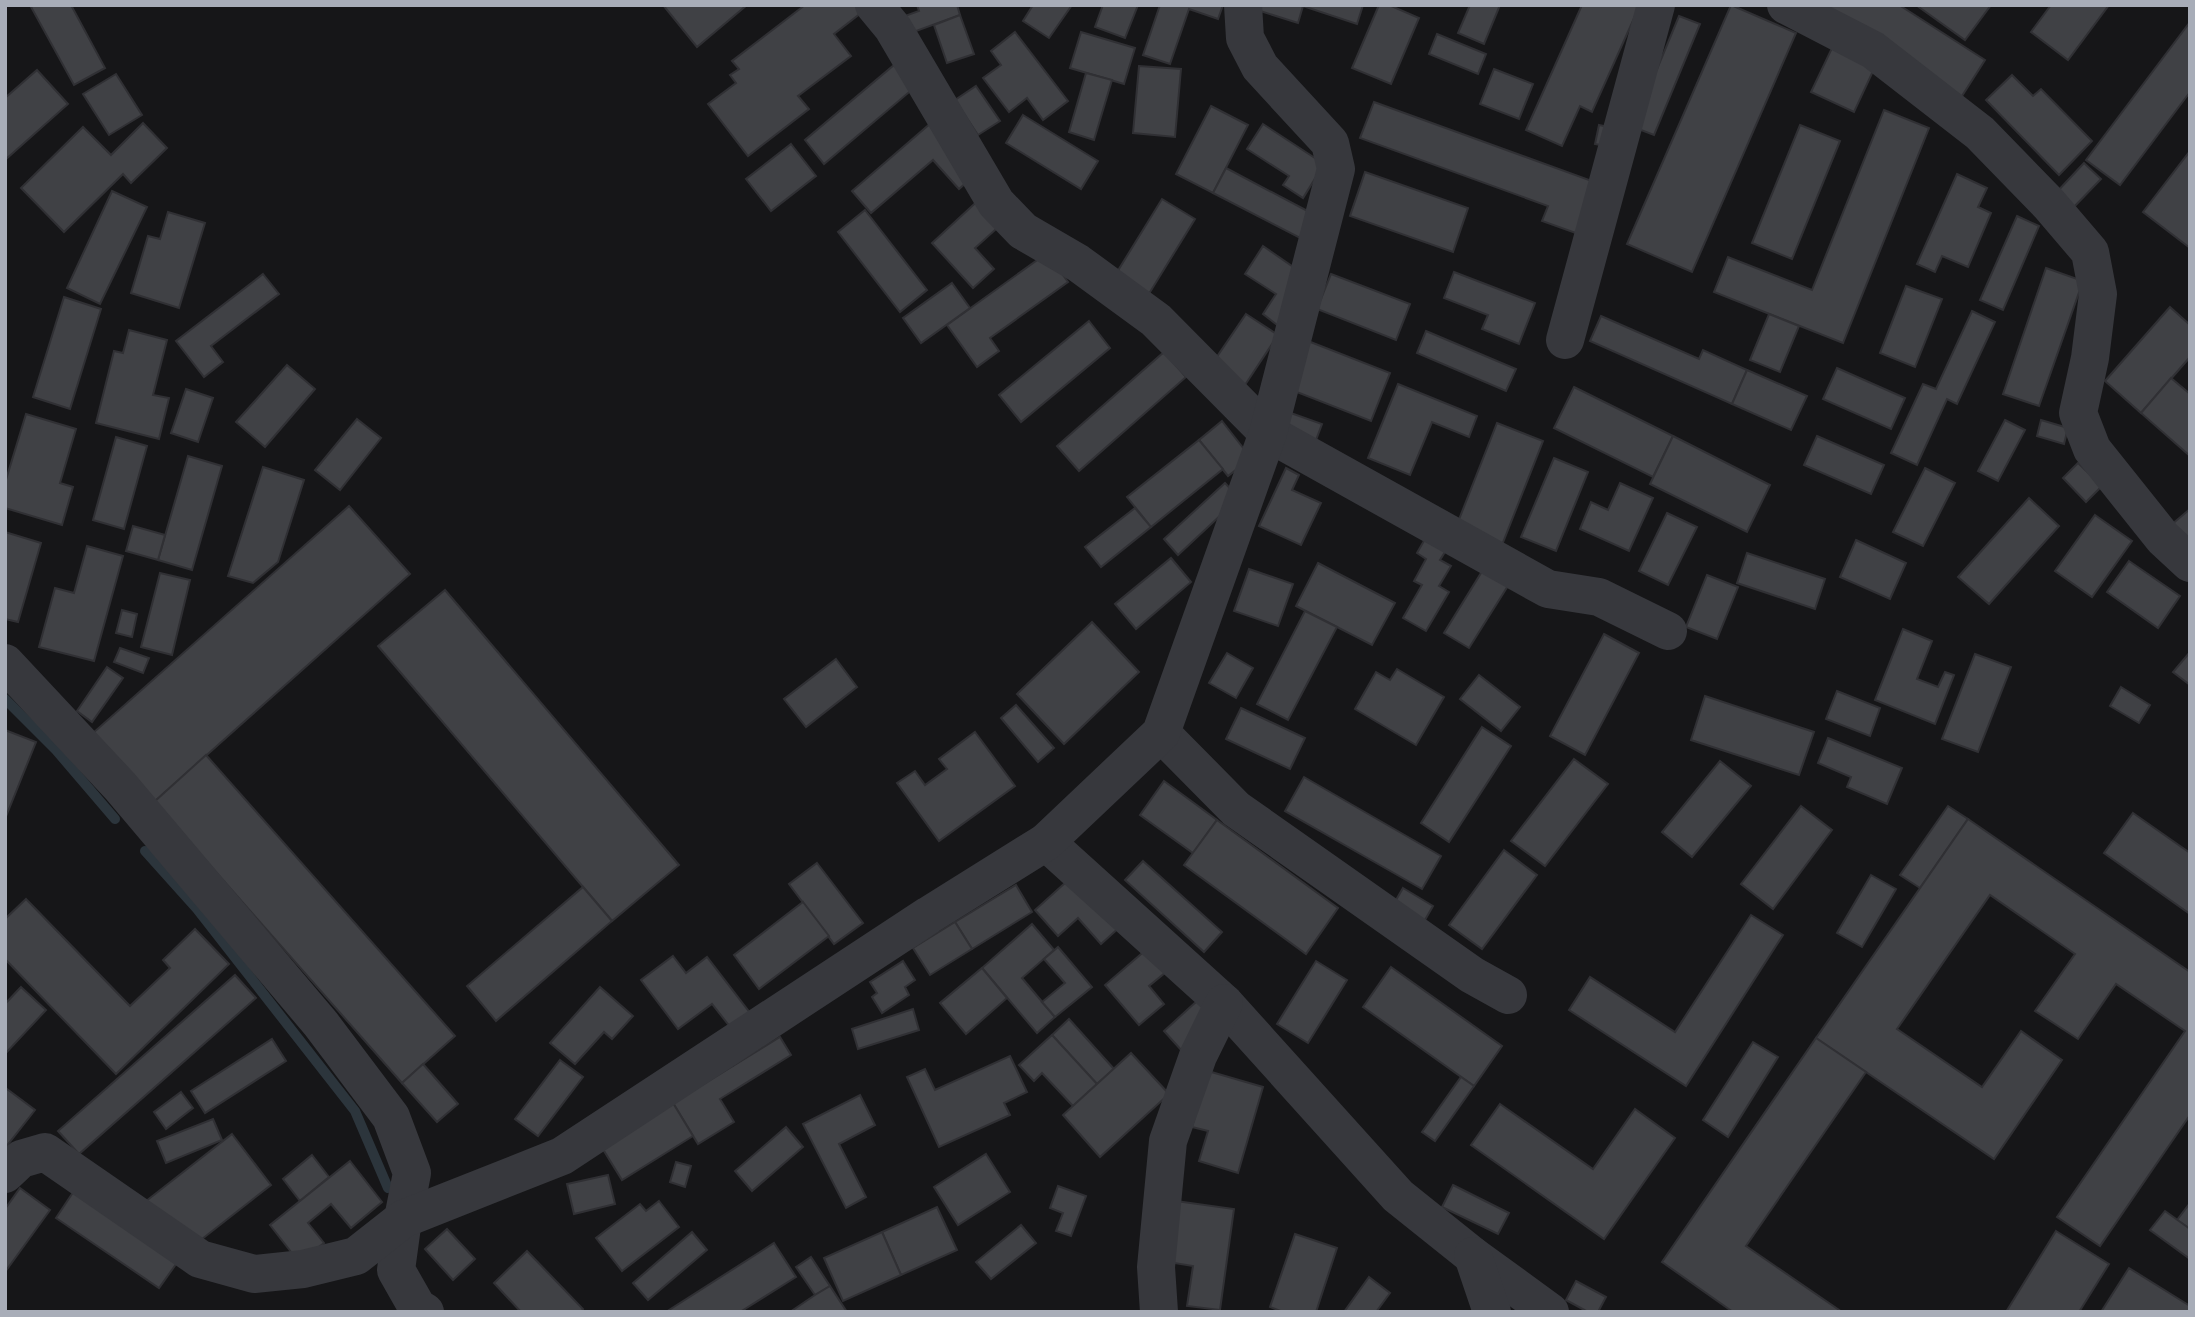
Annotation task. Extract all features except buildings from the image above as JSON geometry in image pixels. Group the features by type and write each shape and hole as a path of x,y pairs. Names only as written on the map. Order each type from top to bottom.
{"street":[{"path":"874,5 893,28 996,202 1023,231 1079,263 1156,320 1268,433 1548,589 1599,597 1668,631"},
{"path":"5,1174 21,1159 45,1152 200,1259 254,1274 303,1269 356,1256 402,1219 562,1156 929,915 1046,842 1161,733 1268,433 1336,169 1330,143 1259,67 1245,38 1243,5"},
{"path":"1565,340 1656,5"},
{"path":"1786,5 1873,50 1980,133 2049,204 2090,252 2098,294 2090,358 2078,413 2091,449 2163,538 2190,563"},
{"path":"5,663 120,786 321,1024 391,1117 412,1173 402,1219 396,1270 417,1307 425,1312"},
{"path":"1161,733 1236,809 1472,975 1508,995"},
{"path":"1046,842 1224,1003 1398,1196 1473,1256 1550,1312"},
{"path":"1158,1312 1156,1266 1168,1141 1198,1056 1224,1003"},
{"path":"1473,1256 1492,1312"}],"waterway":[{"path":"5,699 56,750 115,819"},
{"path":"145,851 197,909 355,1111 388,1188"}]}
